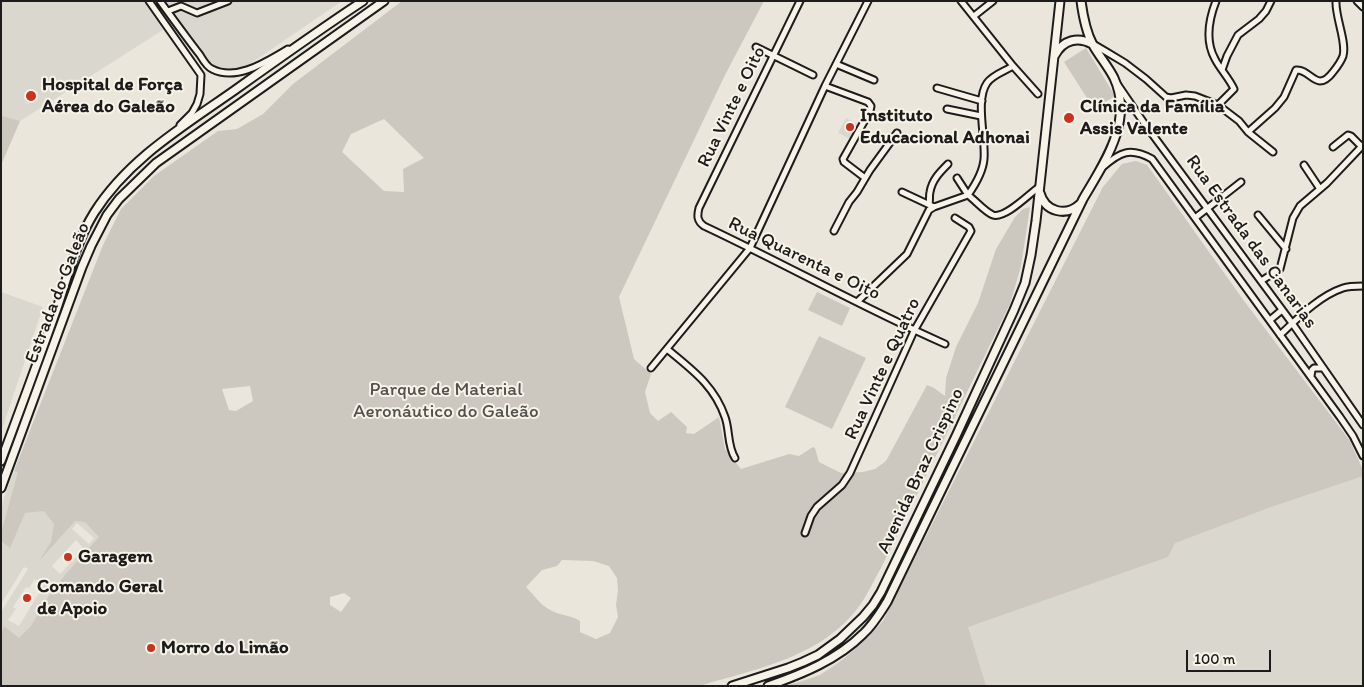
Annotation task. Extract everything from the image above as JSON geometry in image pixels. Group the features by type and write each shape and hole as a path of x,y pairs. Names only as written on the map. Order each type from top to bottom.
{"main road":[{"name":"Estrada do Galeão","path":"1,461 79,243 86,227 102,202 123,176 150,150 363,1"},
{"name":"Estrada do Galeão","path":"1,488 82,267 107,215 120,198 156,163 384,1"},
{"name":"Avenida Braz Crispino","path":"732,686 803,662 824,651 863,618 881,592 956,436 1025,283 1031,255 1060,1"},
{"name":"Avenida Braz Crispino","path":"768,686 806,672 835,656 864,633 887,602 1083,199 1101,169 1116,135 1121,110 1114,78 1092,44 1083,19 1080,1"},
{"path":"1054,57 1060,47 1070,41 1082,40 1092,44"},
{"path":"1039,189 1043,202 1052,210 1058,212 1070,211 1078,206 1083,199"}],"street":[{"path":"149,1 201,75 200,94 197,104 192,113 167,137"},
{"path":"160,1 210,69 220,72 246,71 272,58 325,26"},
{"path":"168,11 181,6 197,13 228,1"},
{"name":"Rua Vinte e Oito","path":"704,226 697,217 699,208 800,1"},
{"path":"650,368 750,248 825,86 868,1"},
{"path":"961,1 1038,94"},
{"path":"974,16 993,1"},
{"path":"1216,1 1209,28 1209,44 1214,58 1234,89 1218,105"},
{"path":"1222,70 1232,44 1244,30 1259,19 1271,1"},
{"path":"1248,132 1275,108 1284,97 1296,70 1300,69 1316,79 1324,80 1341,62 1344,46 1336,1"},
{"path":"1357,1 1363,7"},
{"path":"1092,44 1132,68 1166,97 1195,96 1218,105 1239,120 1248,132 1273,152"},
{"path":"756,47 813,75"},
{"path":"836,64 874,80"},
{"path":"902,192 932,205 968,195 979,176 984,161 984,136 981,116 982,92 988,81 1013,66"},
{"name":"Rua Estrada das Canarias","path":"1114,78 1144,123 1292,323 1363,425"},
{"path":"825,86 870,104 870,111 843,159 844,162 865,178"},
{"path":"937,88 982,101"},
{"path":"947,109 981,116"},
{"path":"834,231 849,202 897,133"},
{"path":"1261,281 1280,269 1294,218 1300,206 1320,189 1362,146 1348,134 1333,148"},
{"name":"Rua Estrada das Canarias","path":"1101,169 1115,157 1132,152 1141,153 1152,159 1311,376 1353,436 1363,456"},
{"path":"857,302 906,254 932,205 930,191 934,181 948,164"},
{"path":"1304,165 1320,189"},
{"path":"957,178 968,195 990,213 999,215 1008,212 1039,189"},
{"path":"1195,218 1241,182"},
{"path":"1258,215 1286,249"},
{"name":"Rua Vinte e Quatro","path":"805,532 817,507 842,485 850,473 914,331 971,231 969,227 954,218"},
{"name":"Rua Quarenta e Oito","path":"704,226 914,331 945,344"},
{"path":"1280,335 1292,323 1327,296 1344,288 1363,286"},
{"path":"1270,320 1282,310"},
{"path":"667,349 701,377 716,396 726,418 730,450 735,458"},
{"path":"1311,376 1314,368 1323,368"}],"shaded area":[{"name":"Hospital de Força Aérea do Galeão","path":"1,1 342,1 247,66 236,71 222,70 212,66 177,21 20,121 1,165"},
{"name":"Instituto Educacional Adhonai","path":"846,118 859,125 852,140 838,133"},
{"path":"1136,161 1147,165 1244,301 1350,441 1363,470 1363,686 785,686 819,675 843,659 883,621 1103,187 1122,164"},
{"path":"1,292 43,307 1,432"},
{"path":"14,471 18,471 106,522 103,548 1,665 1,612 28,569 24,567 1,604 1,506","holes":["77,523 94,538 89,544 72,529","76,540 84,549 60,574 52,566","35,579 44,585 19,626 8,620 16,609 13,607 26,587 29,588"]}],"green space":[{"name":"Parque de Material Aeronáutico do Galeão","path":"402,1 764,1 725,75 619,297 634,359 651,374 645,392 650,413 658,421 671,412 687,427 686,433 694,434 719,417 725,449 741,469 789,454 799,456 813,447 819,462 841,473 863,472 875,469 886,461 927,385 945,396 946,378 956,347 978,303 996,249 1015,217 1023,209 1030,207 1021,266 1010,304 881,568 863,601 845,623 808,649 787,659 699,686 1,686 1,634 4,626 19,638 31,626 50,594 65,575 99,537 85,522 75,521 39,561 51,542 54,524 44,511 25,513 10,548 1,541 1,533 18,472 14,471 103,245 121,209 154,176 218,131 237,129 263,114 293,84","holes":["384,119 424,158 403,169 404,192 384,191 342,152 351,134","250,386 253,401 236,411 229,410 222,389","562,560 593,561 609,566 617,578 618,590 616,605 618,617 610,633 596,639 580,632 580,621 547,608 526,587 542,570 557,566","344,593 351,598 341,612 330,605 330,597"]},
{"path":"1086,48 1115,96 1094,109 1064,62"},
{"path":"1,116 20,121 1,165"},
{"path":"1136,161 1147,165 1244,301 1350,441 1363,470 1363,476 1271,507 1175,543 1168,557 968,627 986,686 785,686 820,675 829,670 854,650 883,621 1103,187 1122,164"},
{"path":"817,292 850,308 842,326 808,310"},
{"path":"819,336 866,358 832,429 785,407"}],"place":[{"name":"Hospital de Força Aérea do Galeão","path":"31,96"},
{"name":"Clínica da Família Assis Valente","path":"1069,118"},
{"name":"Instituto Educacional Adhonai","path":"850,127"},
{"name":"Garagem","path":"68,557"},
{"name":"Comando Geral de Apoio","path":"27,598"},
{"name":"Morro do Limão","path":"151,648"}]}
